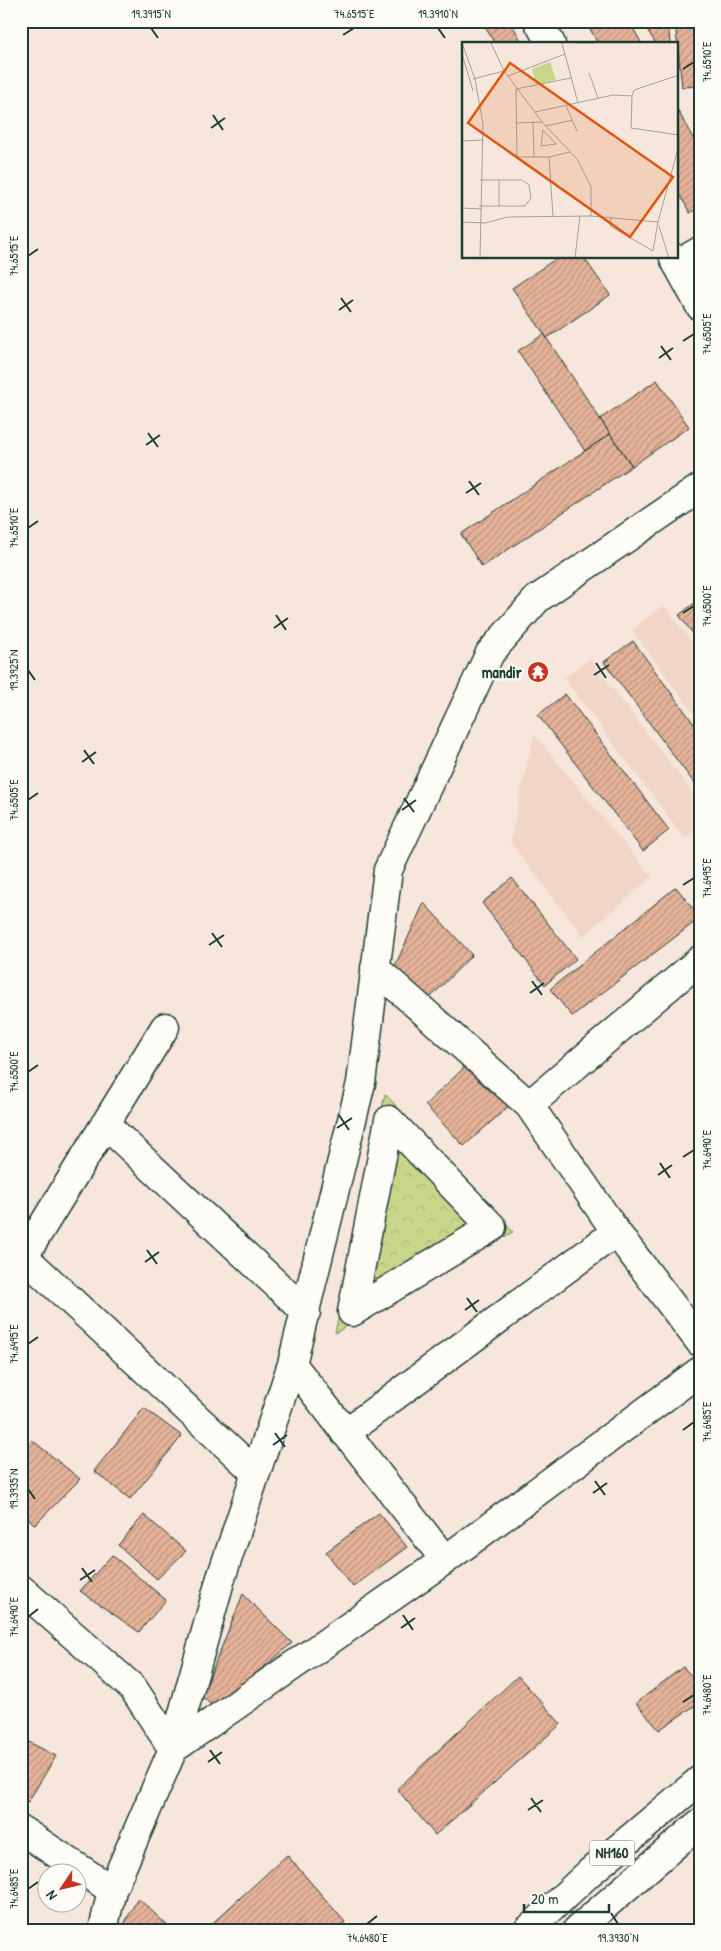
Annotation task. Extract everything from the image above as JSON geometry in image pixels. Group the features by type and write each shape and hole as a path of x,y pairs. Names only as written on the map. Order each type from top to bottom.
{"main road":[{"path":"538,21 551,42"},
{"path":"684,257 700,306"},
{"path":"103,1930 112,1890 173,1749 220,1581 292,1364 306,1312 361,1084 388,870 490,653 537,599 700,488"},
{"path":"528,1105 700,960"},
{"path":"375,968 528,1105 616,1232 700,1342"},
{"path":"165,1027 23,1255 256,1473"},
{"path":"389,1120 492,1227 352,1312 387,1129 389,1120"},
{"path":"105,1124 306,1312"},
{"path":"345,1433 616,1232"},
{"path":"292,1364 445,1560"},
{"path":"173,1749 445,1560 700,1371"},
{"path":"21,1588 133,1688 173,1749"},
{"name":"NH160","path":"528,1930 589,1873 700,1780"},
{"name":"NH160","path":"577,1930 700,1823"},
{"path":"21,1830 112,1890"}],"shaded area":[{"path":"664,605 700,653 700,722 632,630"},
{"path":"590,659 700,802 700,828 685,839 564,678"},
{"path":"534,734 652,877 583,936 510,842"}],"green space":[{"path":"385,1094 513,1232 335,1333"}],"building":[{"path":"482,21 510,21 522,42 494,42"},
{"path":"586,21 629,21 641,42 597,42"},
{"path":"642,21 668,21 670,42 655,42"},
{"path":"675,21 700,21 700,86 682,87"},
{"path":"678,111 700,151 700,207 690,213 678,192"},
{"path":"556,259 585,259 610,295 547,338 512,288"},
{"path":"544,334 610,434 585,451 518,351"},
{"path":"657,380 689,427 632,466 600,419"},
{"path":"610,434 632,466 482,567 461,534"},
{"path":"700,599 700,643 679,615"},
{"path":"633,641 700,732 700,791 604,662"},
{"path":"565,694 669,830 643,851 538,715"},
{"path":"512,878 576,959 545,985 482,903"},
{"path":"676,887 700,918 572,1016 550,989"},
{"path":"424,903 472,955 427,1001 394,968"},
{"path":"466,1066 509,1106 464,1146 425,1105"},
{"path":"144,1408 182,1436 130,1499 94,1471"},
{"path":"32,1440 80,1479 35,1525 21,1511 21,1451"},
{"path":"379,1513 407,1547 353,1587 326,1552"},
{"path":"144,1515 186,1551 157,1579 118,1545"},
{"path":"112,1555 166,1600 139,1632 80,1591"},
{"path":"243,1594 292,1643 215,1709 202,1696"},
{"path":"683,1667 700,1685 700,1702 659,1730 636,1703"},
{"path":"518,1676 561,1724 435,1835 397,1789"},
{"path":"21,1738 56,1756 28,1802 21,1798"},
{"path":"287,1855 345,1922 337,1930 205,1930"},
{"path":"138,1898 172,1930 121,1930"}],"place":[{"name":"mandir","path":"538,672"}]}
